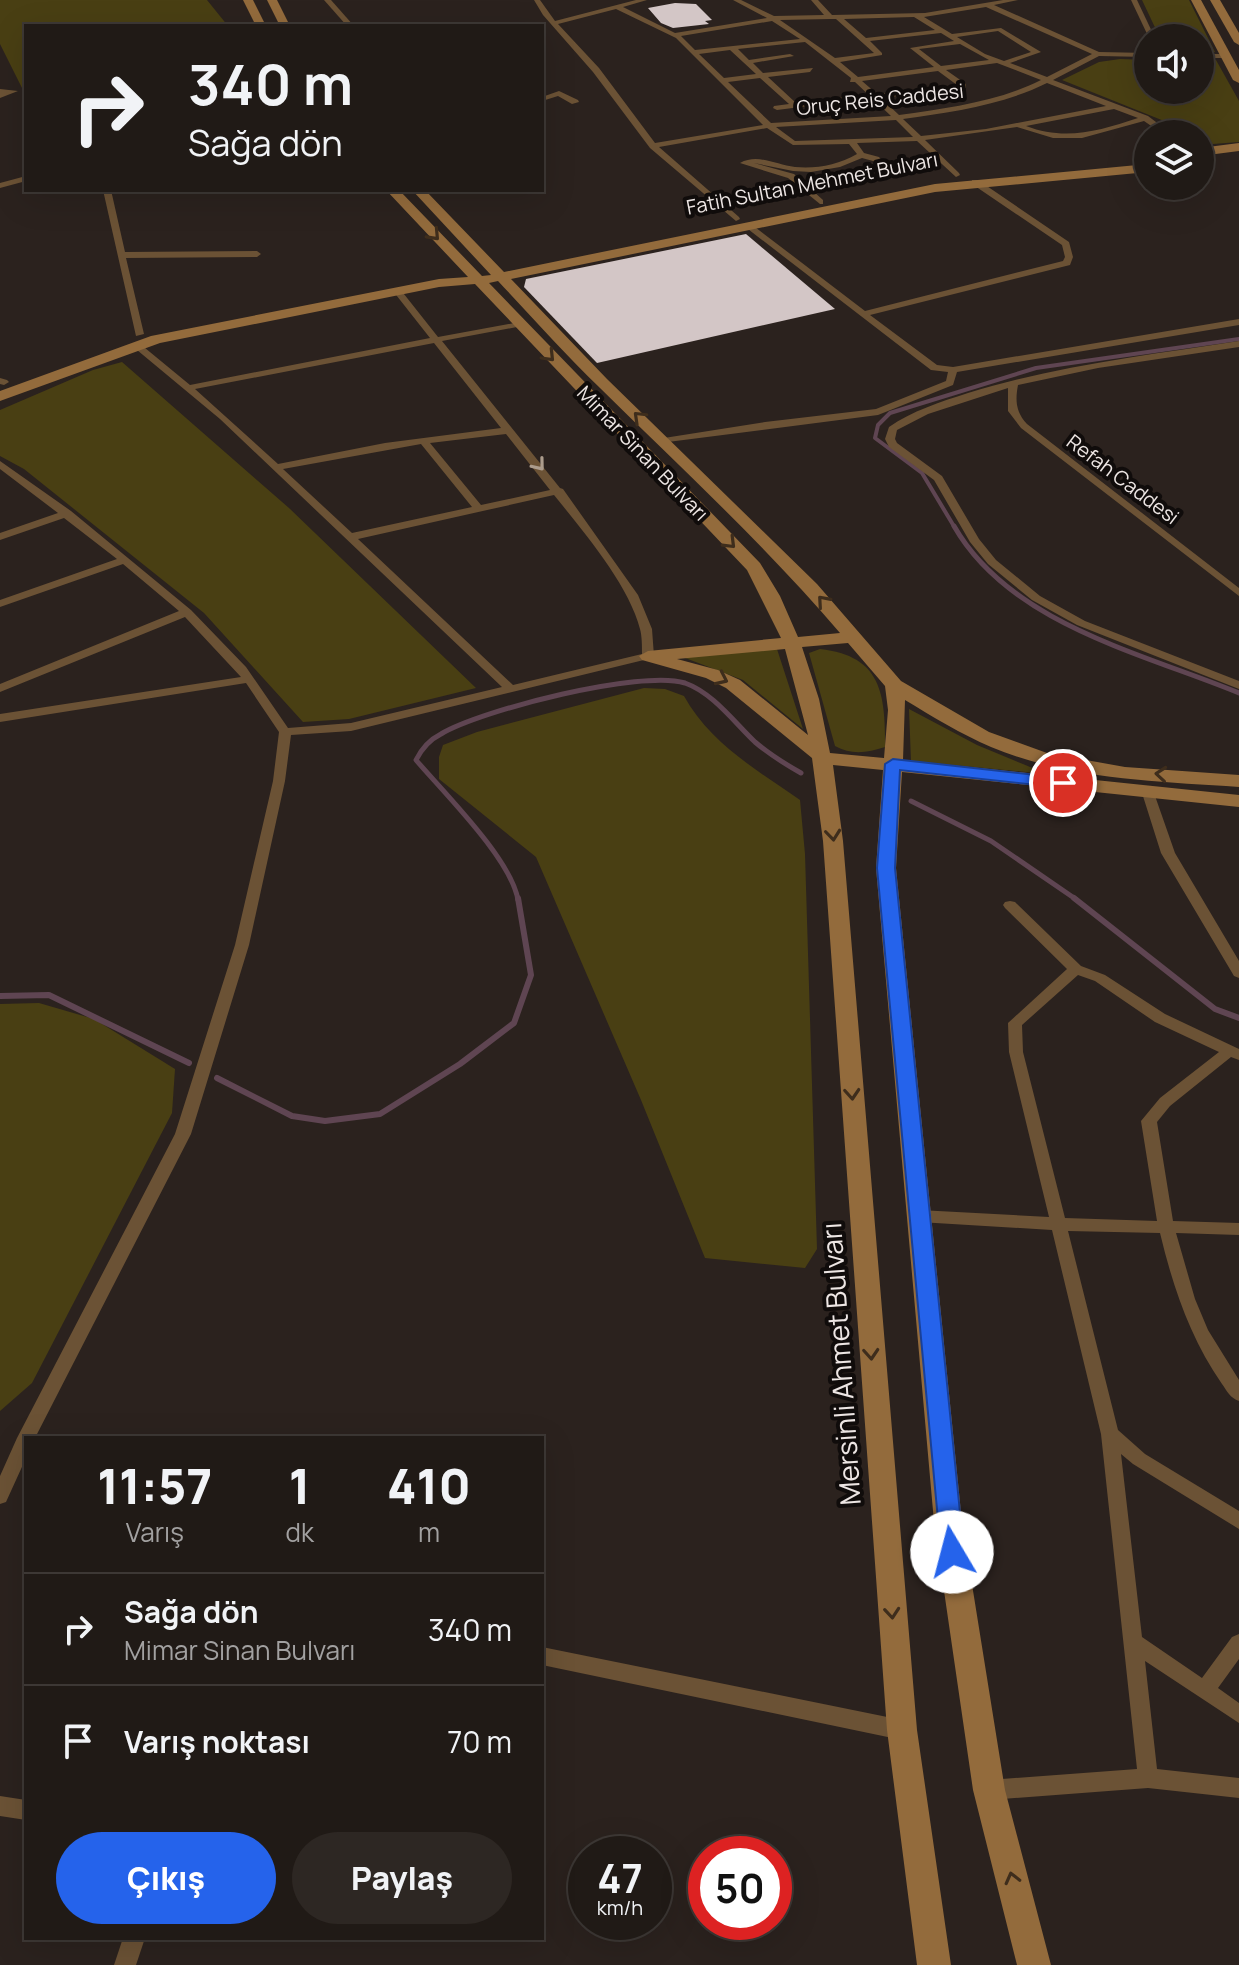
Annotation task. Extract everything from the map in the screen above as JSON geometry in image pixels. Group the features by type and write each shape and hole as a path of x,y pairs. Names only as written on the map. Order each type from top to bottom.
{"main road":[{"path":"248,0 260,24"},
{"path":"272,0 284,24"},
{"path":"1196,0 1239,80"},
{"path":"1215,0 1239,42"},
{"path":"1214,150 1239,147"},
{"name":"Fatih Sultan Mehmet Bulvarı","path":"476,280 820,202 956,175 1134,158"},
{"path":"1214,162 1239,160"},
{"name":"Fatih Sultan Mehmet Bulvarı","path":"462,266 536,258 975,182 1134,169"},
{"name":"Mimar Sinan Bulvarı","path":"394,192 517,324 754,567 775,597 824,758"},
{"name":"Mimar Sinan Bulvarı","path":"420,192 602,382 811,588 894,685 948,718 1014,750 1086,768 1239,781"},
{"path":"1,386 138,339 462,266"},
{"path":"138,339 397,291 476,280"},
{"path":"648,656 854,637"},
{"path":"648,656 712,674 733,684 824,758 1239,801"},
{"path":"894,685 897,710 886,868 948,1522 989,1790 1036,1961"},
{"name":"Mersinli Ahmet Bulvarı","path":"824,758 902,1730 934,1965"}],"street":[{"path":"327,0 349,24"},
{"path":"537,0 596,70 653,146 742,222 934,368 953,370 1239,322"},
{"path":"555,23 644,0"},
{"path":"736,0 776,18 806,40 873,97 956,175"},
{"path":"814,0 880,54 831,61"},
{"path":"977,0 1098,54"},
{"path":"704,51 689,38 776,18 917,16 1015,0"},
{"path":"1134,0 1145,24"},
{"path":"617,7 676,35 769,126 793,143 918,139 1019,126 1116,106"},
{"path":"917,16 1001,62 1148,120"},
{"path":"853,80 1001,62 1037,52 999,29 950,36"},
{"path":"676,35 743,31"},
{"path":"865,40 941,31"},
{"path":"694,52 806,40"},
{"path":"873,97 963,86 913,48 960,42"},
{"path":"732,48 795,106"},
{"name":"Oruç Reis Caddesi","path":"653,146 769,126 896,118 1002,99 1098,54 1134,55"},
{"path":"747,62 790,56"},
{"path":"1214,56 1226,56"},
{"path":"722,80 810,70"},
{"path":"544,98 559,90 575,102"},
{"path":"777,108 845,99"},
{"path":"1019,126 1042,136 1072,138 1145,118"},
{"path":"736,132 748,143"},
{"path":"698,138 709,149"},
{"path":"852,142 861,155 876,159 883,167"},
{"path":"820,202 791,176 744,163 761,160 792,169 814,169 847,164 861,155"},
{"path":"0,186 24,179"},
{"path":"863,314 1067,263 1066,244 975,182"},
{"path":"107,192 138,339 511,689"},
{"path":"123,255 257,254"},
{"path":"285,732 351,727 648,656 646,629 632,595 559,491 397,291"},
{"path":"188,388 517,324"},
{"path":"1239,344 1014,382 908,417 892,429 890,439 893,445 938,478 974,540 992,562 1036,598 1081,623 1239,685"},
{"path":"664,441 878,412 950,383 953,370"},
{"name":"Refah Caddesi","path":"1014,382 1010,404 1013,415 1024,426 1239,593"},
{"path":"276,467 423,441 510,430"},
{"path":"423,441 479,509"},
{"path":"3,468 67,513 187,612 250,679 285,732 279,781 242,945 183,1134 28,1436"},
{"path":"351,537 559,491"},
{"path":"0,537 67,513"},
{"path":"0,604 125,560"},
{"path":"0,688 187,612"},
{"path":"0,718 250,679"},
{"path":"1148,793 1168,853 1239,973"},
{"path":"1010,905 1076,969 1100,978 1160,1018 1234,1053 1165,1102 1149,1121 1174,1268 1216,1365 1239,1394"},
{"path":"1076,969 1015,1023 1016,1052 1110,1434 1148,1778"},
{"path":"919,1216 1056,1224 1239,1229"},
{"path":"1110,1434 1139,1459 1239,1521"},
{"path":"0,1496 24,1444"},
{"path":"1133,1642 1239,1714"},
{"path":"1206,1689 1239,1643"},
{"path":"544,1656 902,1730"},
{"path":"989,1790 1148,1778 1239,1788"},
{"path":"0,1806 24,1810"},
{"path":"125,1965 133,1940"}],"shaded area":[{"path":"0,0 207,0 226,24 24,24 24,105 23,90 0,44"},
{"path":"1142,0 1189,0 1201,24 1153,24"},
{"path":"1134,60 1134,104 1214,104 1216,60 1239,101 1239,142 1214,144 1214,120 1162,120 1062,80 1099,62"},
{"path":"122,362 289,508 476,688 349,719 303,722 204,613 24,469 0,456 0,410 93,370"},
{"path":"776,646 803,729 743,680 680,656"},
{"path":"820,649 856,660 868,669 876,681 884,710 885,747 859,752 835,746 809,653"},
{"path":"644,688 665,689 684,696 721,742 800,800 805,854 817,1249 805,1268 705,1258 536,857 439,779 439,757 443,745 477,732"},
{"path":"909,709 977,745 1047,774 911,761"},
{"path":"39,1003 94,1019 175,1069 172,1113 32,1383 0,1411 0,1004"}],"building":[{"path":"675,3 696,4 712,20 705,21 709,24 673,28 661,23 648,8"},
{"path":"746,234 835,309 597,363 524,287 526,279"}],"waterway":[{"path":"955,528 922,473 875,438 878,425 890,413 1036,368 1239,339"},
{"path":"954,526 978,560 1009,588 1043,611 1121,648 1239,693"},
{"path":"518,900 513,884 490,847 416,760 433,739 461,724 524,704 599,687 664,680 685,683 714,701 760,746 801,773"},
{"path":"911,801 991,841 1077,900"},
{"path":"217,1078 292,1116 325,1121 380,1114 460,1064 514,1023 531,975 518,898"},
{"path":"1074,898 1215,1009 1239,1018"},
{"path":"0,996 49,995 189,1063"}],"route":[{"path":"952,1552 886,868 893,764 1063,783"}]}
